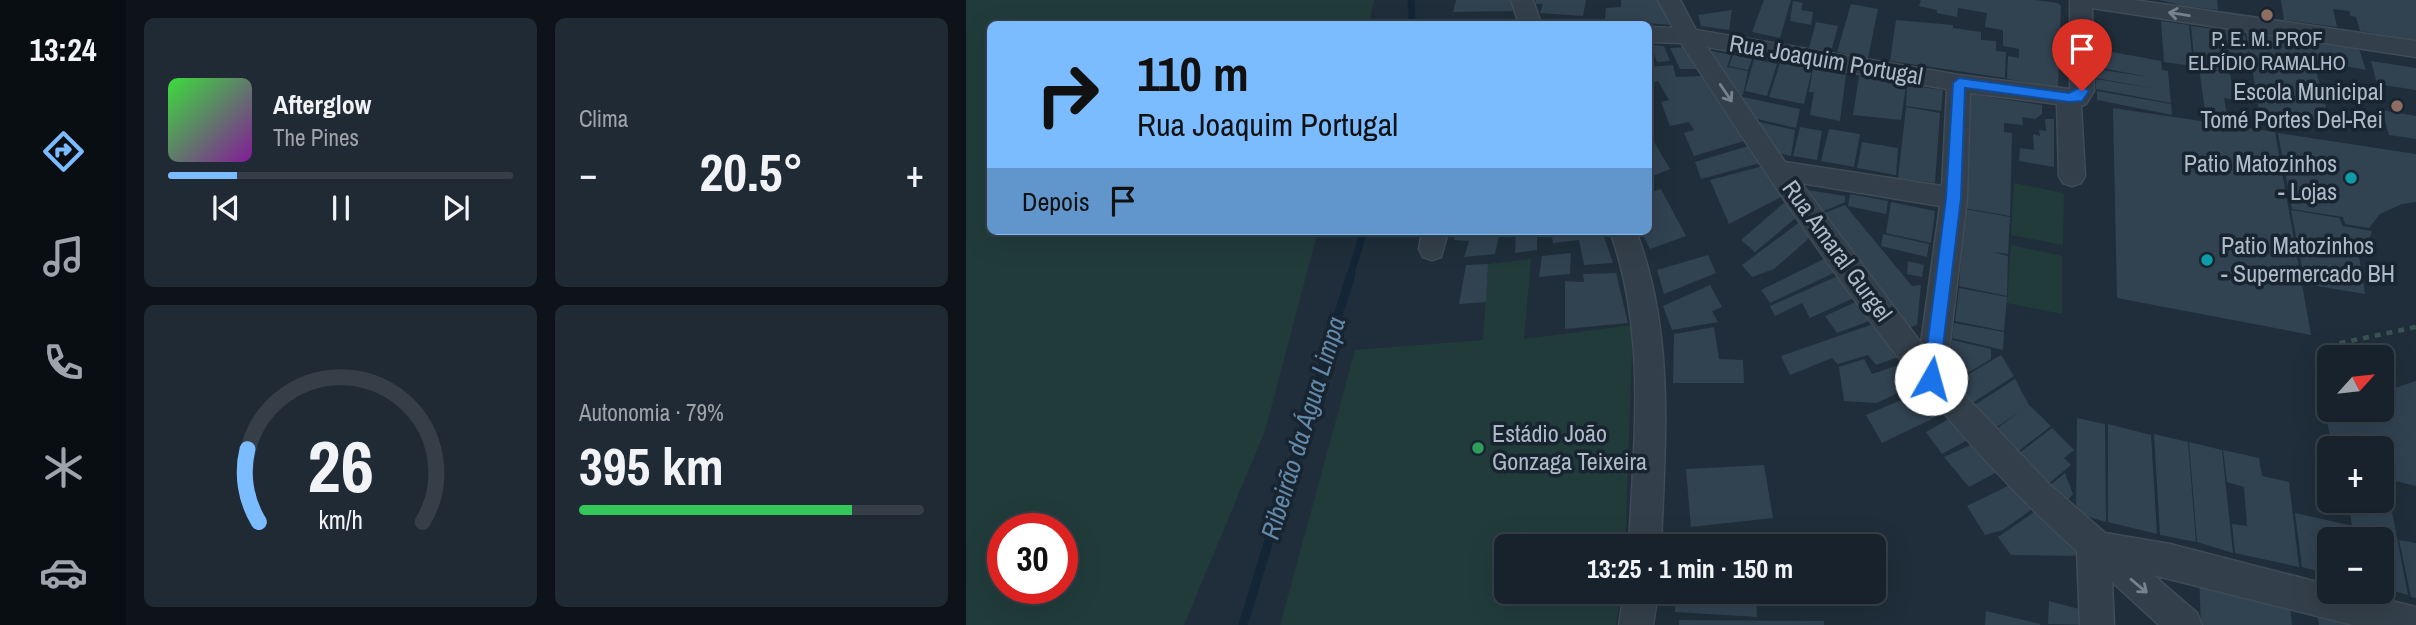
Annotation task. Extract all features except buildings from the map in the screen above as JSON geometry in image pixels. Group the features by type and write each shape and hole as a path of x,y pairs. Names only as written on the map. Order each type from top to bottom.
{"street":[{"path":"1522,0 1529,21"},
{"name":"Rua Amaral Gurgel","path":"1669,0 1688,36 1777,170 1931,379 2039,496 2093,547 2185,625"},
{"path":"2072,176 2083,0 2416,49"},
{"name":"Rua Joaquim Portugal","path":"1652,34 1688,36 1959,83 2076,94"},
{"path":"1931,379 1954,198 1959,83"},
{"path":"1777,170 1954,198"},
{"path":"1624,235 1643,296 1650,352 1645,534"},
{"path":"2097,625 2093,547 2170,561 2416,624"},
{"path":"1636,625 1639,604"}],"path":[{"path":"2332,345 2416,327"}],"green space":[{"path":"966,0 1374,0 1370,21 987,21 987,235 1317,235 1265,431 1184,625 966,625"},
{"path":"2014,183 2064,193 2063,245 2011,235"},
{"path":"2011,245 2062,256 2062,314 2007,303"},
{"name":"Estádio João Gonzaga Teixeira","path":"1531,259 1524,339 1633,325 1625,534 1494,534 1494,604 1619,604 1616,625 1280,625 1355,350 1483,340 1488,264"}],"waterway":[{"name":"Ribeirão da Água Limpa","path":"1411,0 1412,21"},
{"name":"Ribeirão da Água Limpa","path":"1350,276 1363,235"},
{"name":"Ribeirão da Água Limpa","path":"1243,625 1351,274"}],"place":[{"name":"P. E. M. PROF ELPÍDIO RAMALHO","path":"2267,15"},
{"name":"Escola Municipal Tomé Portes Del-Rei","path":"2397,106"},
{"name":"Patio Matozinhos - Lojas","path":"2351,178"},
{"name":"Patio Matozinhos - Supermercado BH","path":"2207,260"},
{"name":"Estádio João Gonzaga Teixeira","path":"1478,448"}],"route":[{"path":"1931,379 1954,198 1959,83 2069,98 2078,98 2082,91"}]}
